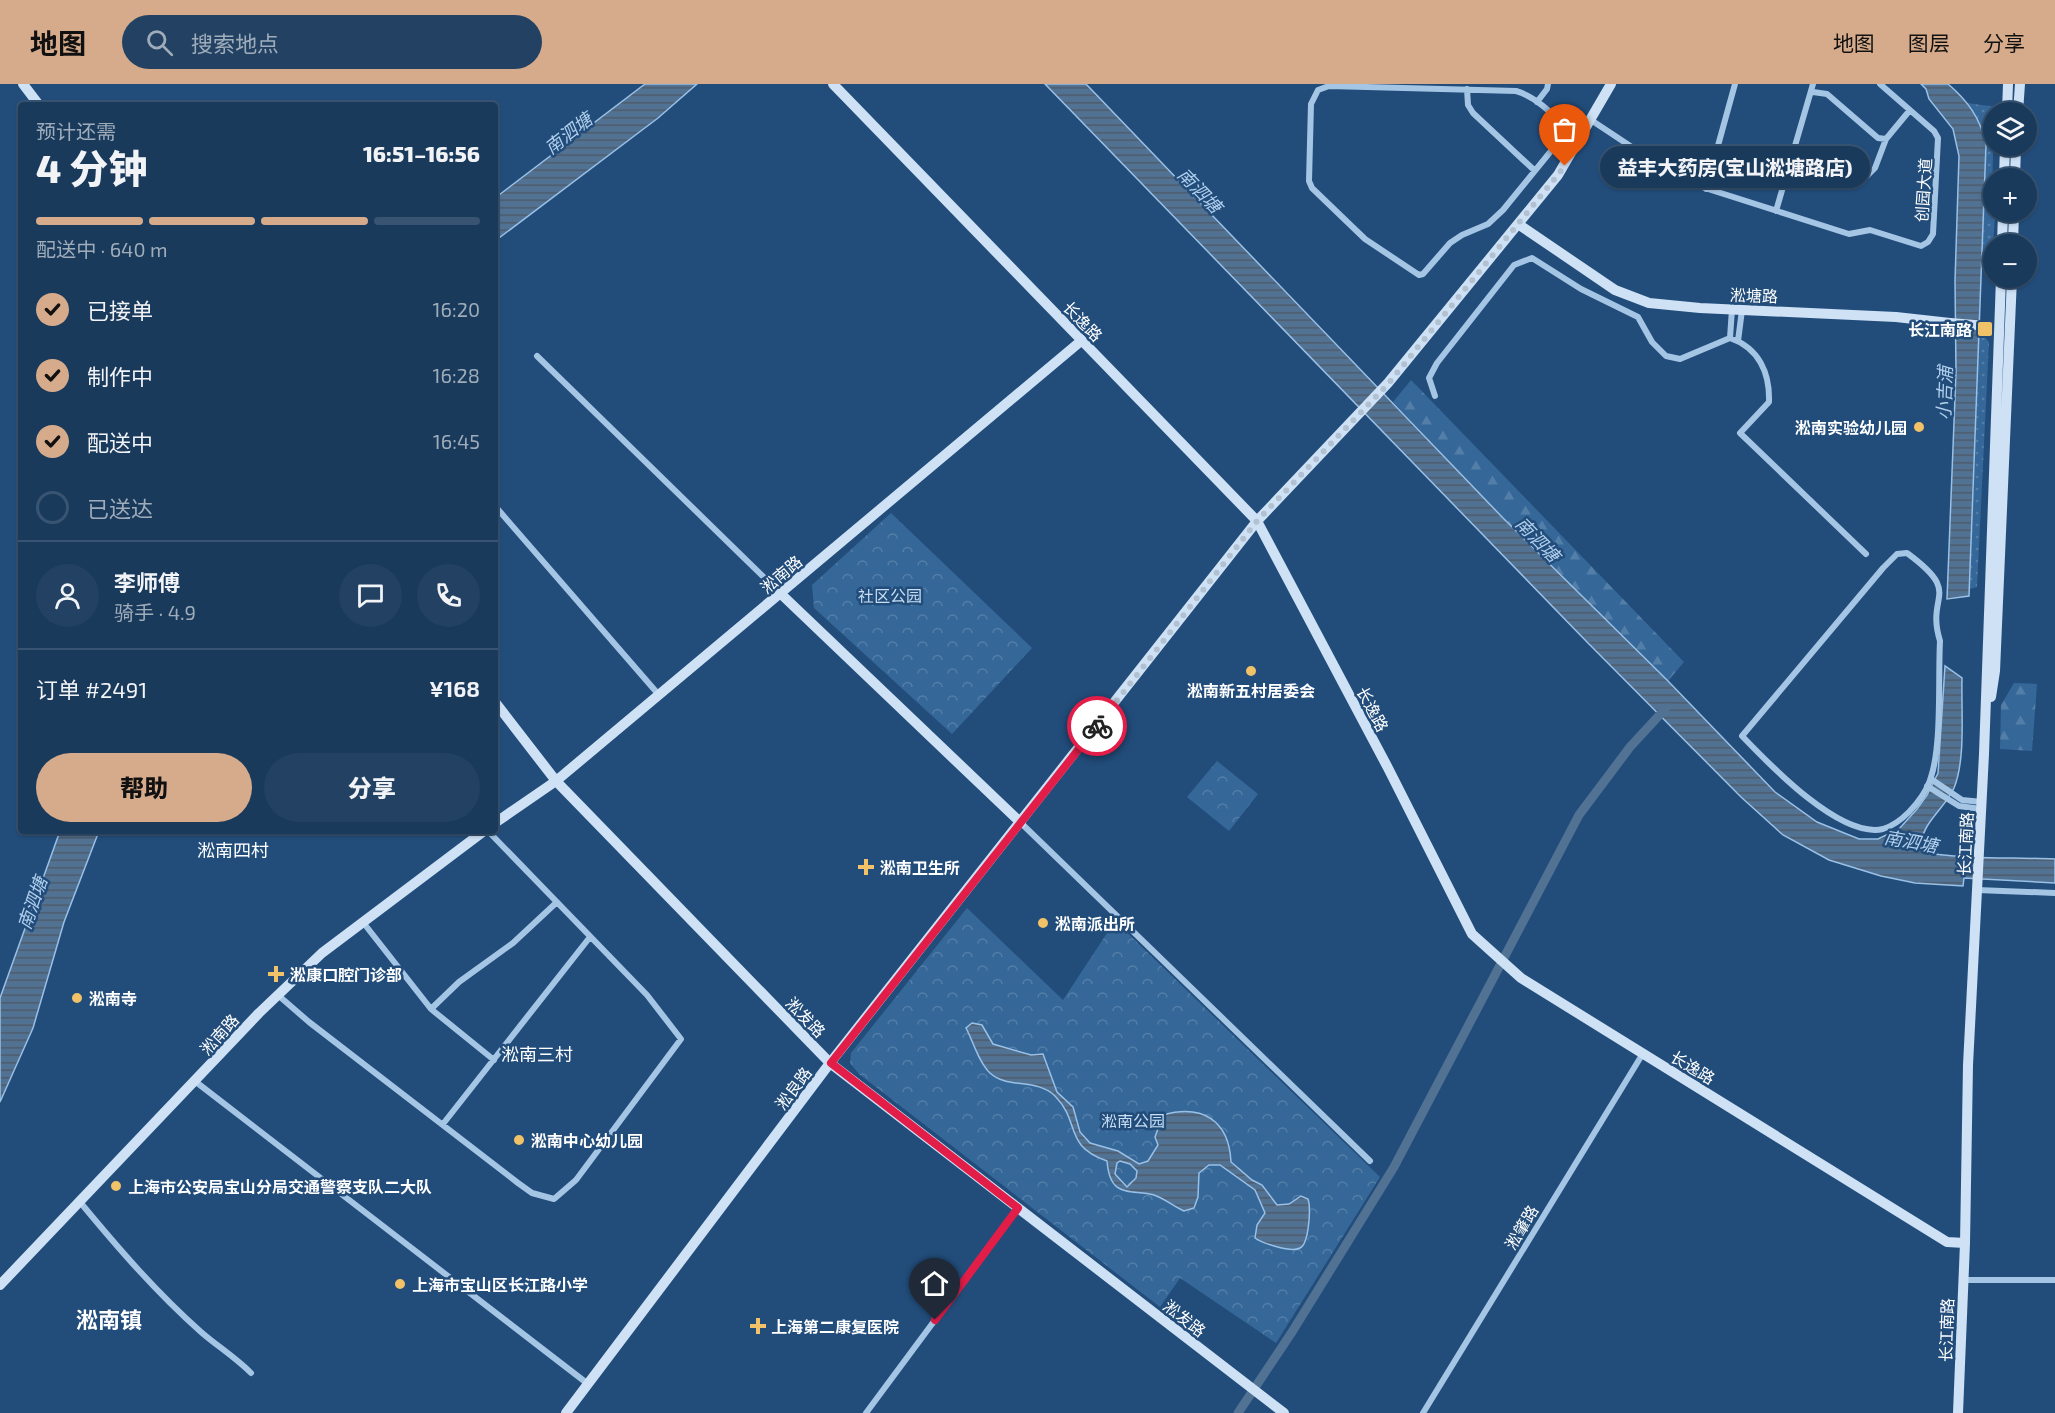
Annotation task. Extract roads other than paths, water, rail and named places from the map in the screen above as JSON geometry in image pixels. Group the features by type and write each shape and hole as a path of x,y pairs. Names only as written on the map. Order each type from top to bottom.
{"street":[{"path":"23,84 37,102"},
{"name":"长逸路","path":"833,84 1257,521 1388,768 1472,934 1511,970 1642,1054 1947,1242 1965,1243"},
{"path":"1537,102 1548,84"},
{"name":"淞良路","path":"566,1413 831,1063 1257,521 1388,384 1558,175 1580,141 1611,84"},
{"path":"1706,189 1735,84"},
{"path":"1776,211 1813,92 1813,84"},
{"name":"创园大道","path":"1591,120 1683,181 1849,234 1870,230 1921,246 1928,242 1933,234 1938,138 1934,131 1880,84"},
{"path":"2007,102 2008,84"},
{"path":"2019,102 2020,84"},
{"path":"1568,130 1488,225 1456,239 1424,274 1419,275 1365,239 1310,185 1311,104 1318,90 1329,86 1516,91 1537,102 1568,130 1580,141"},
{"path":"1467,89 1468,105 1473,113 1534,170"},
{"path":"1813,92 1827,94 1878,138 1886,139"},
{"path":"1792,156 1853,176 1866,177 1875,168 1886,139 1910,110"},
{"name":"淞塘路","path":"1518,224 1615,290 1649,303 1737,310 1896,317 2005,327"},
{"path":"1435,396 1429,378 1437,363 1514,265 1532,258 1581,289 1638,317 1652,342 1666,356 1680,359 1730,338 1738,341 1760,358 1769,385 1769,402 1740,433 1866,554"},
{"path":"2002,288 2005,327"},
{"path":"2005,327 2011,288"},
{"path":"1730,338 1737,310"},
{"path":"1737,310 1738,341"},
{"name":"长江南路","path":"1958,1413 1965,1243 1968,1065 1985,733 1995,671 2005,327"},
{"name":"淞南路","path":"498,821 556,781 1081,341"},
{"path":"537,356 1370,1161"},
{"path":"498,509 659,696"},
{"path":"1907,553 1928,568 1938,579 1941,594 1936,628 1940,640 1932,784 1900,821 1882,829 1860,828 1819,806 1790,785 1742,736 1897,554 1907,553"},
{"name":"淞发路","path":"498,706 556,781 831,1063 1284,1413"},
{"path":"1932,784 1957,801 1982,805"},
{"name":"淞南路","path":"0,1285 196,1082 259,1013 322,953 482,834"},
{"path":"279,996 309,1022 532,1193 554,1199 576,1180 681,1039 647,995 489,834"},
{"path":"1978,884 2055,893"},
{"path":"431,1009 459,981 513,944 557,902"},
{"path":"362,921 431,1009 494,1060"},
{"path":"443,1124 590,937"},
{"name":"淞肇路","path":"1423,1413 1642,1054"},
{"path":"196,1082 588,1384"},
{"path":"80,1202 135,1269 202,1333 236,1358 251,1373"},
{"path":"866,1413 1018,1208"},
{"path":"1963,1280 2055,1280"}],"water":[{"path":"645,84 697,84 658,118 498,239 498,196"},
{"name":"南泗塘","path":"1045,84 1086,84 1503,518 1668,681 1775,792 1817,822 1859,839 1878,839 1899,829 1927,795 1938,773 1945,666 1962,678 1962,749 1958,776 1950,795 1926,828 1921,843 1929,853 1945,855 2055,859 2055,883 1964,878 1963,886 1915,883 1881,876 1829,860 1783,835 1741,797 1587,642"},
{"path":"1921,84 1948,84 1955,90 1977,119 1983,134 1983,156 1986,156 1985,168 1983,168 1983,222 1969,596 1947,599 1956,372 1955,281 1959,156 1953,129 1929,99 1926,89"},
{"path":"59,834 98,834 64,922 33,1028 0,1102 0,998"},
{"path":"972,1023 982,1025 993,1044 1031,1055 1043,1054 1057,1092 1073,1107 1080,1132 1090,1143 1118,1151 1139,1164 1148,1161 1158,1145 1155,1137 1163,1115 1190,1112 1211,1119 1225,1135 1231,1162 1252,1180 1262,1185 1277,1205 1289,1204 1301,1196 1308,1199 1308,1225 1303,1245 1296,1249 1284,1248 1255,1238 1257,1225 1265,1213 1255,1190 1220,1165 1209,1165 1199,1173 1198,1197 1194,1208 1184,1211 1154,1195 1129,1192 1117,1187 1112,1182 1107,1161 1093,1155 1078,1141 1068,1115 1055,1096 1040,1087 1005,1081 990,1073 979,1058 966,1028","holes":["1120,1161 1130,1164 1137,1171 1136,1178 1127,1187 1115,1174 1117,1163"]}],"waterway":[{"path":"1238,1413 1292,1332 1394,1167 1579,815 1630,747 1666,708"}],"place":[{"name":"益丰大药房(宝山淞塘路店)","path":"1565,166"},
{"name":"长江南路","path":"1985,329"},
{"name":"淞南实验幼儿园","path":"1919,427"},
{"name":"淞南新五村居委会","path":"1251,671"},
{"name":"淞南卫生所","path":"866,867"},
{"name":"淞南派出所","path":"1043,923"},
{"name":"淞康口腔门诊部","path":"276,974"},
{"name":"淞南寺","path":"77,998"},
{"name":"淞南中心幼儿园","path":"519,1140"},
{"name":"上海市公安局宝山分局交通警察支队二大队","path":"116,1186"},
{"name":"上海市宝山区长江路小学","path":"400,1284"},
{"name":"上海第二康复医院","path":"758,1326"}],"district":[{"name":"淞南四村","path":"233,850"},
{"name":"淞南三村","path":"537,1054"},
{"name":"淞南镇","path":"109,1319"}],"water label":[{"name":"小吉浦","path":"1944,393"}],"park label":[{"name":"社区公园","path":"890,595"},
{"name":"淞南公园","path":"1133,1120"}]}
